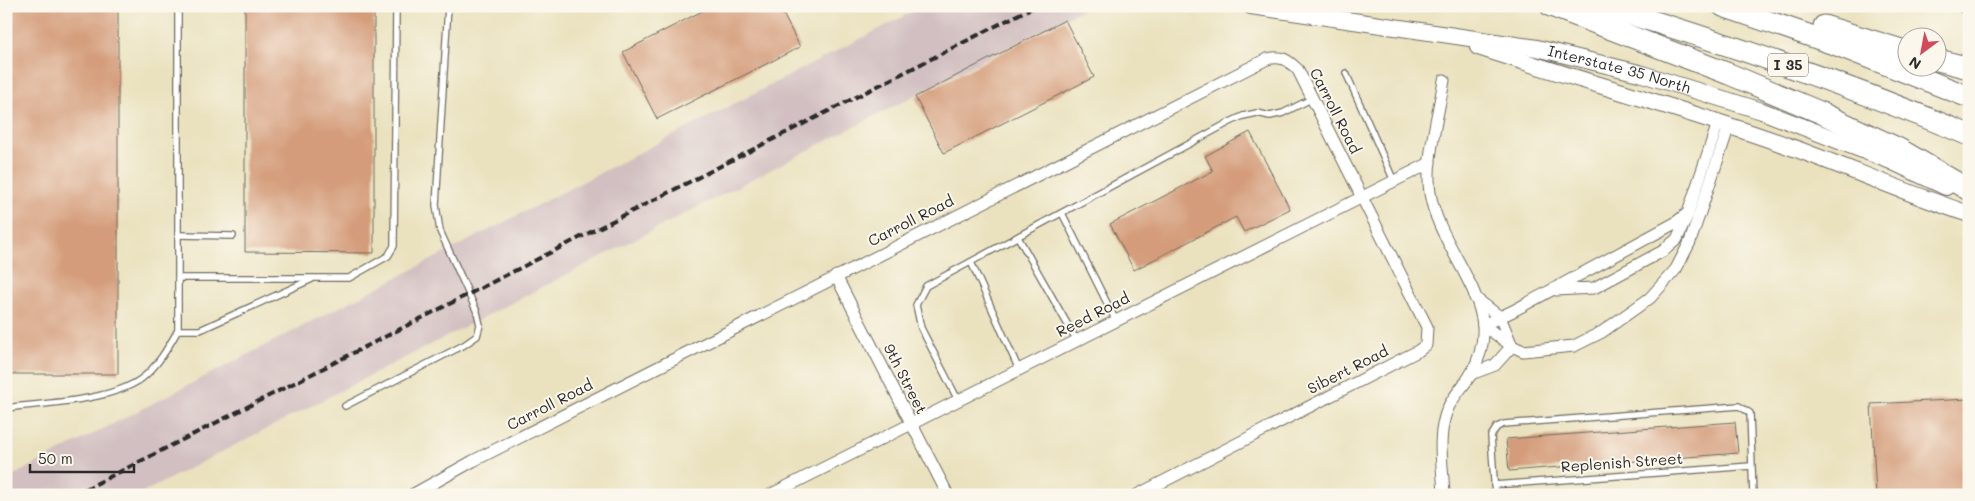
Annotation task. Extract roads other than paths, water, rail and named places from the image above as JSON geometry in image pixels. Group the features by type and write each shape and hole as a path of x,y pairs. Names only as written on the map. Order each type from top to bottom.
{"highway":[{"path":"1551,6 1817,110 1899,149 1969,190"},
{"name":"I 35","path":"1603,6 1746,51 1829,80 1969,135"},
{"name":"I 35","path":"1723,6 1838,45 1969,97"},
{"path":"1767,6 1898,49"},
{"path":"1948,63 1969,68"}],"main road":[{"name":"Interstate 35 North","path":"1251,6 1537,48 1639,73 1762,110 1891,161 1969,197"},
{"path":"1428,31 1791,147 1969,214"}],"street":[{"name":"Carroll Road","path":"412,495 474,461 836,276 1267,59 1275,57 1288,60 1298,70 1362,197"},
{"path":"1444,80 1430,163 1430,193 1442,228 1475,298 1483,326 1482,342 1471,374 1456,393 1448,409 1443,427 1441,445 1444,495"},
{"path":"1552,290 1594,288 1663,251 1677,239 1723,124"},
{"path":"1483,326 1512,346 1523,351 1574,346 1602,332 1650,298 1676,269 1690,242 1723,124"},
{"name":"Reed Road","path":"770,495 1430,163"},
{"name":"Sibert Road","path":"1137,495 1418,351 1426,345 1427,327 1362,197"},
{"path":"1483,326 1676,223 1688,213"},
{"name":"9th Street","path":"836,276 948,495"},
{"path":"1475,298 1500,317 1512,346"},
{"path":"1471,374 1495,365 1512,346"}],"lane":[{"path":"6,408 112,394 130,385 153,367 178,330 178,6"},
{"path":"178,278 349,278 388,256 394,246 396,6"},
{"path":"345,406 464,345 477,336 480,325 477,312 440,231 436,205 448,6"},
{"path":"1346,73 1394,181"},
{"path":"958,400 921,328 916,305 926,286 1235,119 1257,113 1270,116 1283,113 1312,98"},
{"path":"1062,213 1116,321"},
{"path":"178,235 233,236"},
{"path":"1018,236 1077,341"},
{"path":"971,262 1019,370"},
{"path":"178,330 200,330 314,278"},
{"path":"1494,495 1492,436 1497,427 1504,424 1739,406 1750,414 1753,495"},
{"name":"Replenish Street","path":"1494,485 1751,466"}],"railway":[{"path":"74,495 1035,6"}]}
